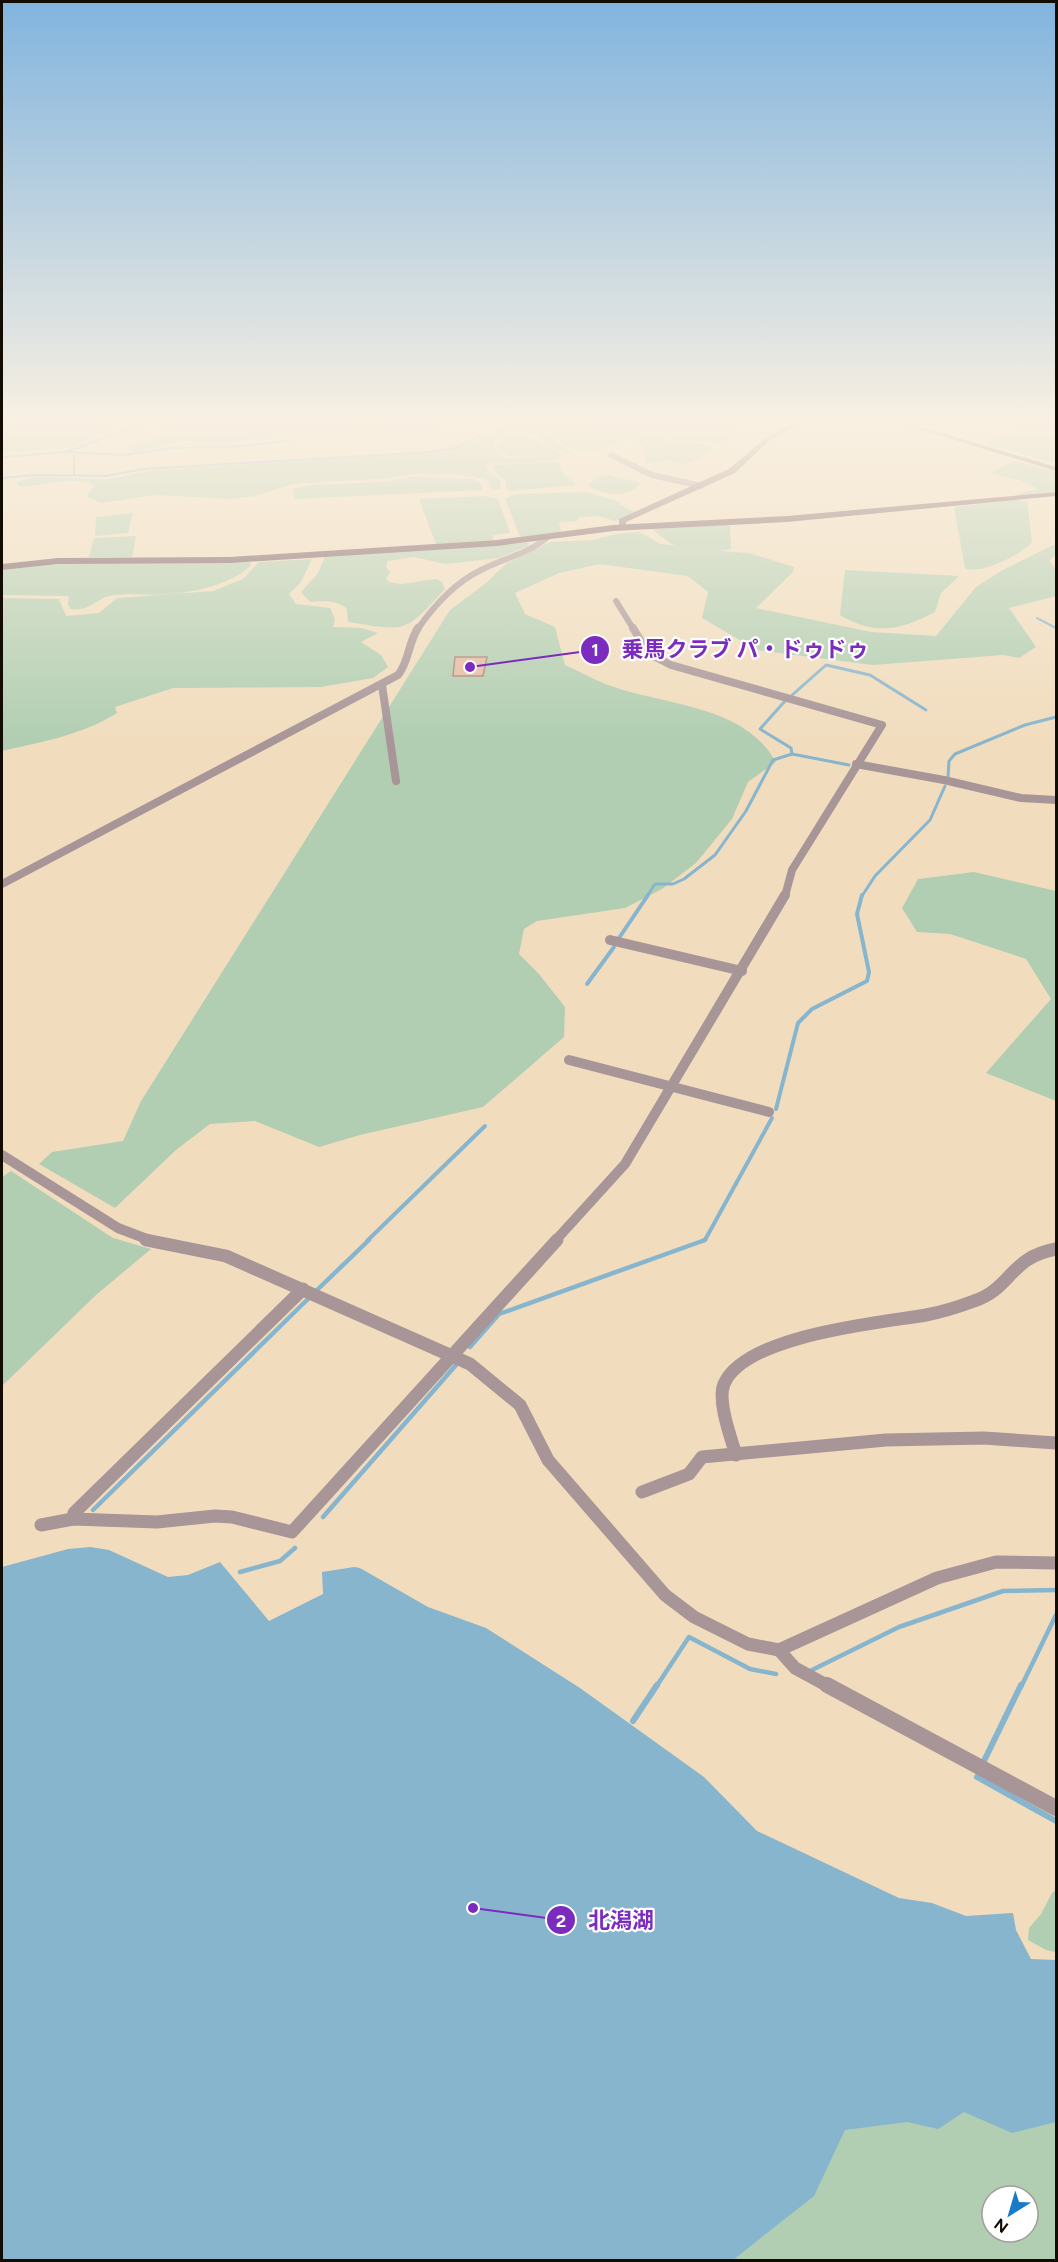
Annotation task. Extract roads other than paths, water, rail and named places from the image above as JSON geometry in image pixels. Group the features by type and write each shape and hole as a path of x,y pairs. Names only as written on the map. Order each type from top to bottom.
{"main road":[{"path":"2,567 58,561 244,560 497,543 618,529"}],"street":[{"path":"2,884 382,685 405,668 410,643 417,628 465,579 490,564 526,551 548,537"},
{"path":"41,1525 72,1519 157,1522 215,1516 232,1517 292,1532 625,1164 784,900 792,870 882,725 671,665 648,653 616,601"},
{"path":"382,685 396,782"},
{"path":"856,764 944,780 1021,798 1056,800"},
{"path":"610,940 742,970"},
{"path":"569,1060 671,1089 770,1112"},
{"path":"2,1155 118,1228 147,1240 225,1256 470,1364 520,1405 548,1460 665,1595 694,1617 748,1644 779,1650 938,1578 996,1562 1056,1563"},
{"path":"736,1455 722,1398 724,1383 741,1364 764,1351 861,1323 910,1318 959,1306 989,1294 1031,1254 1056,1249"},
{"path":"72,1519 74,1513 303,1289"},
{"path":"642,1492 689,1474 702,1457 886,1440 984,1438 1056,1443"},
{"path":"779,1650 795,1668 1056,1808"}],"water":[{"path":"90,1547 109,1550 168,1577 188,1575 220,1562 269,1621 323,1594 322,1572 360,1568 428,1607 486,1628 580,1688 704,1777 757,1831 899,1898 932,1903 966,1916 1013,1913 1016,1930 1031,1959 1056,1960 1056,2122 1012,2133 964,2112 938,2129 907,2122 845,2130 814,2196 733,2260 2,2260 2,1567 68,1549"}],"waterway":[{"path":"1037,618 1056,628"},
{"path":"790,697 826,665 870,675 926,710"},
{"path":"785,701 760,729 791,748 792,754"},
{"path":"948,777 949,761 955,754 1025,725 1056,717"},
{"path":"647,896 655,884 673,884 684,879 715,855 746,811 773,760 792,754"},
{"path":"792,754 849,765"},
{"path":"862,896 875,876 930,820 945,786"},
{"path":"619,938 648,895"},
{"path":"776,1109 798,1023 812,1009 867,981 869,972 857,914 862,895"},
{"path":"587,984 614,947"},
{"path":"705,1240 772,1118"},
{"path":"367,1241 485,1126"},
{"path":"316,1291 369,1240"},
{"path":"470,1347 499,1314 705,1240"},
{"path":"93,1510 310,1297"},
{"path":"323,1517 456,1365"},
{"path":"240,1572 280,1561 295,1548"},
{"path":"812,1670 899,1627 1003,1591 1056,1590"},
{"path":"1021,1687 1056,1615"},
{"path":"656,1687 689,1637 750,1669 776,1674"},
{"path":"633,1721 657,1685"},
{"path":"984,1761 1021,1685"},
{"path":"977,1777 1056,1821"}],"place":[{"name":"乗馬クラブ パ・ドゥドゥ","path":"470,667"},
{"name":"北潟湖","path":"473,1908"}]}
